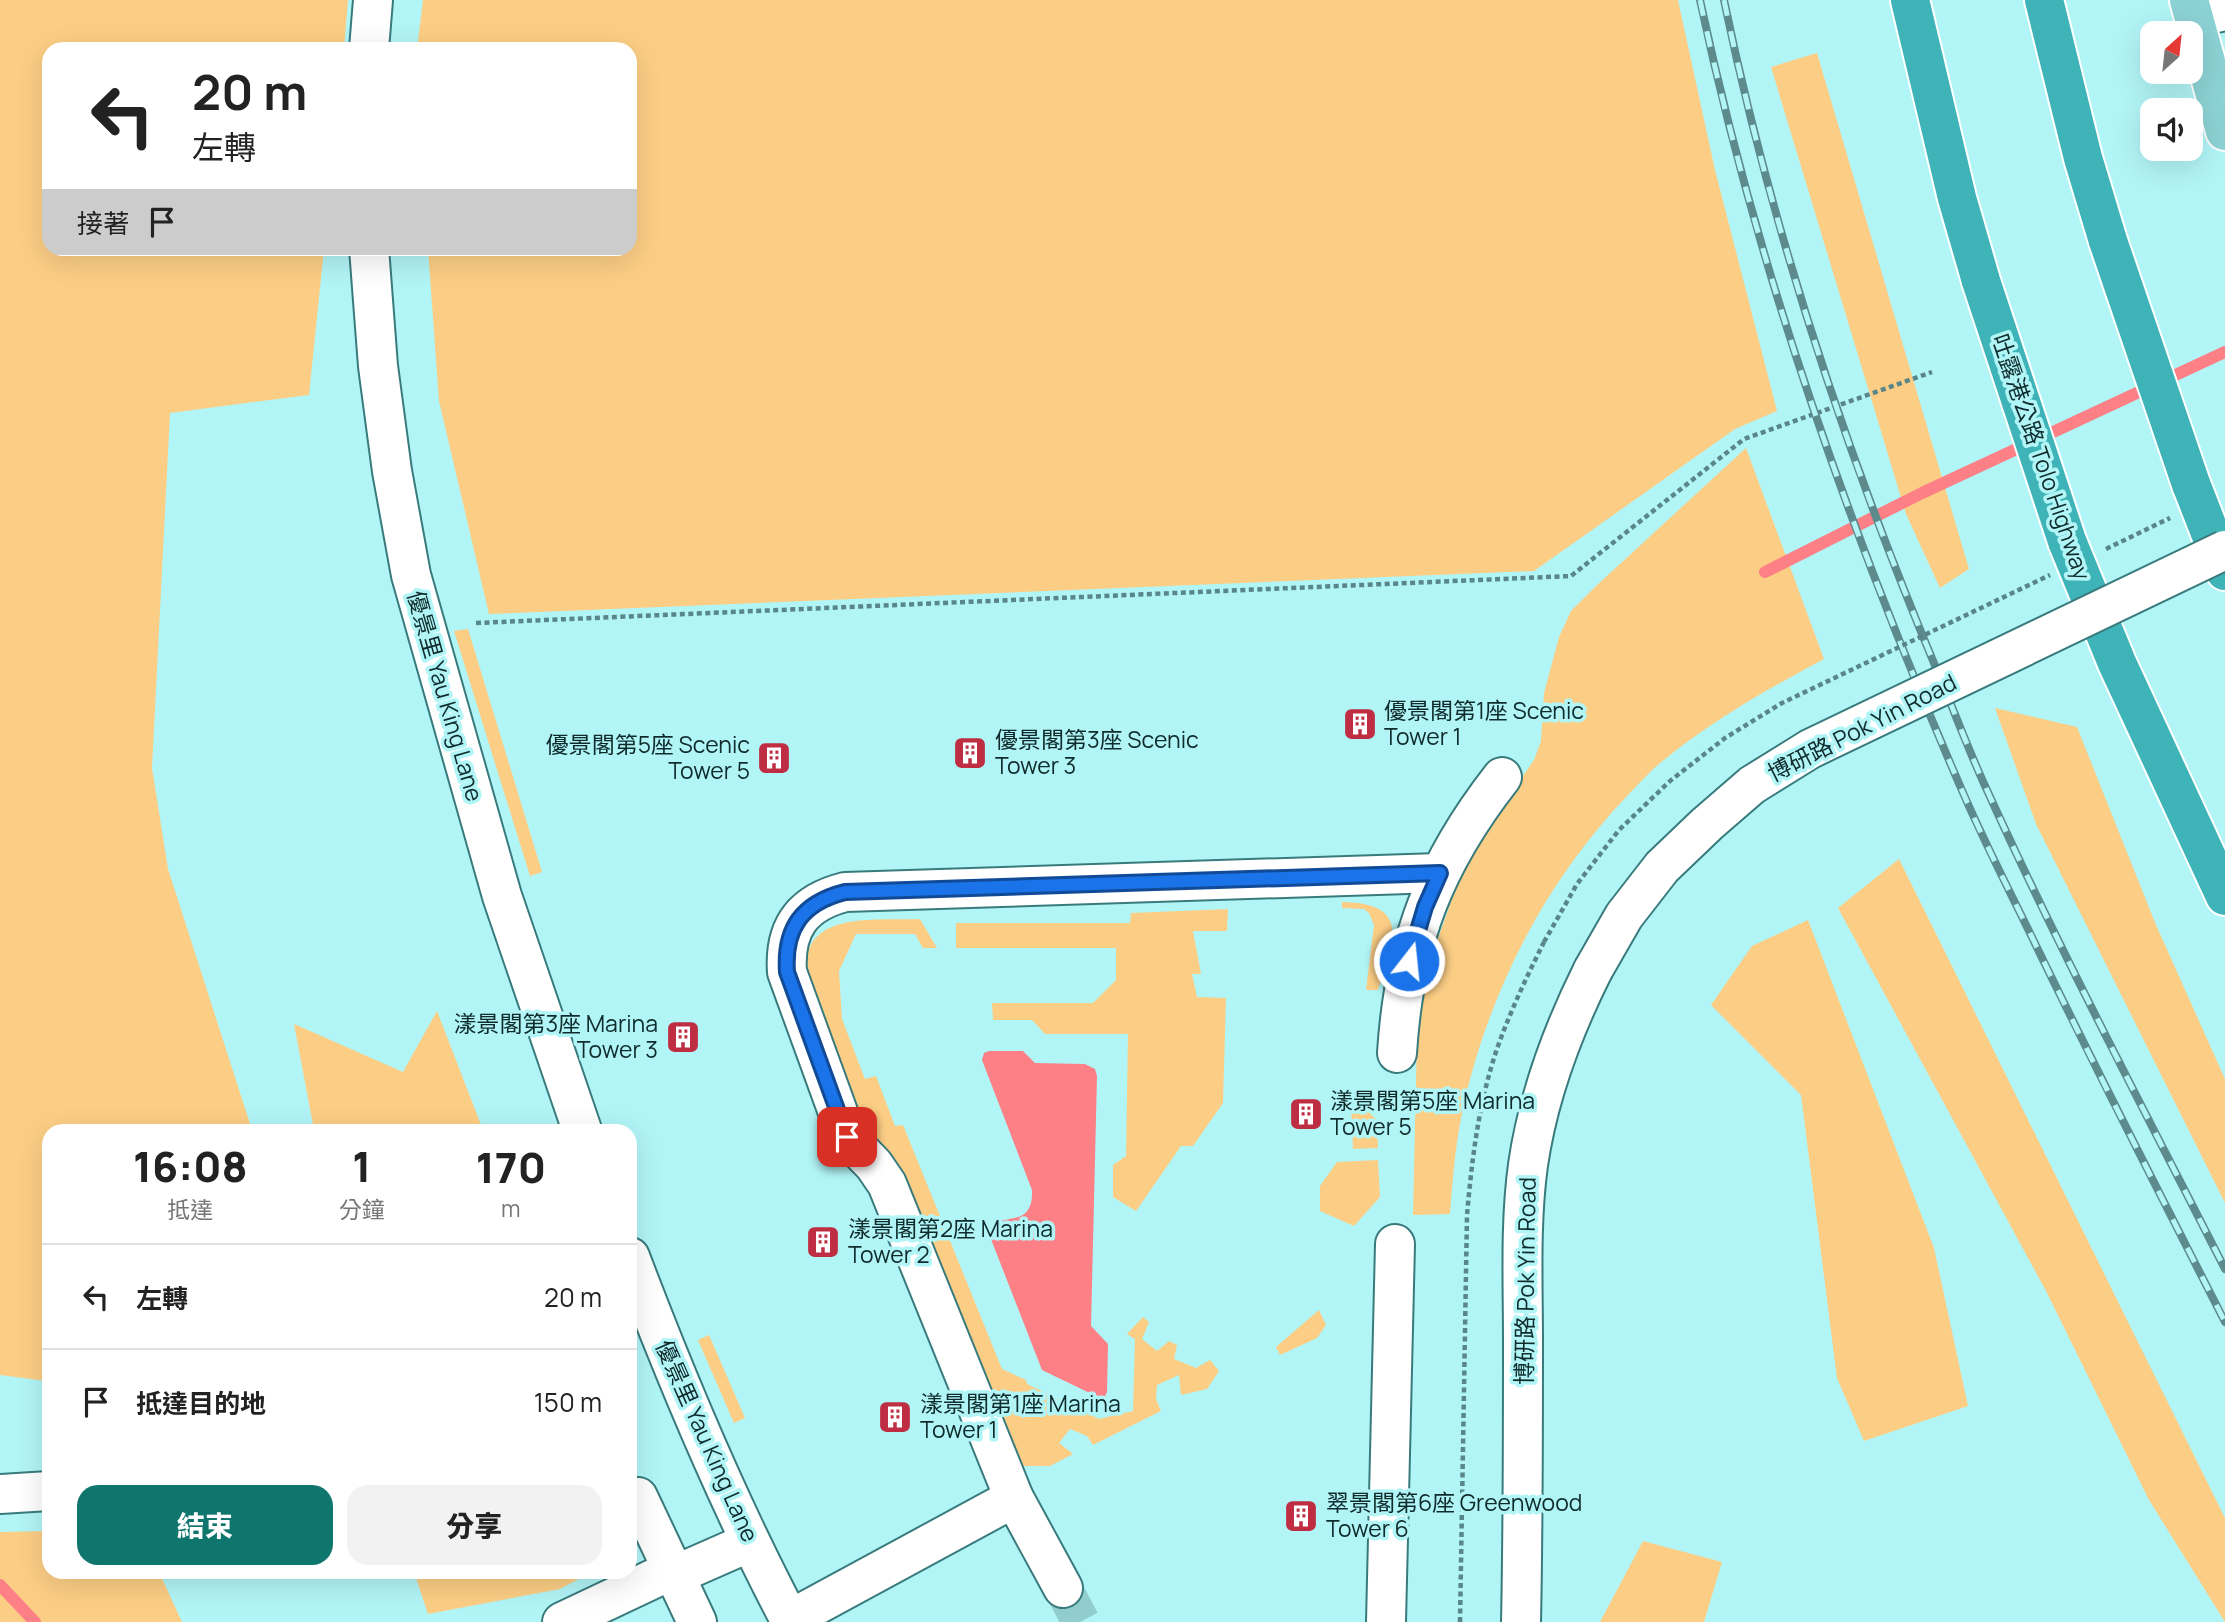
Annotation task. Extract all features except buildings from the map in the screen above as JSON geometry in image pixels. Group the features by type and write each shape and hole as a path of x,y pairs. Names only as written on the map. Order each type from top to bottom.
{"highway":[{"name":"吐露港公路 Tolo Highway","path":"1910,0 1956,198 2067,541 2117,663 2225,895"},
{"path":"2044,0 2083,158 2108,241 2191,484 2225,571"}],"main road":[{"path":"2203,10 2225,131"}],"street":[{"path":"370,42 373,0"},
{"name":"優景里 Yau King Lane","path":"370,256 378,366 392,471 411,575 502,896 580,1124"},
{"name":"博研路 Pok Yin Road","path":"1521,1622 1523,1219 1528,1166 1552,1065 1570,1016 1592,970 1623,916 1662,867 1707,824 1752,785 1810,749 2225,550"},
{"path":"1397,1053 1399,1016 1408,967 1425,907 1457,839 1502,777"},
{"path":"1063,1588 1014,1498 887,1184 874,1164 855,1148 841,1124 787,972 785,953 798,918 827,896 845,892 1440,873"},
{"path":"1386,1622 1395,1244"},
{"name":"優景里 Yau King Lane","path":"637,1276 656,1326 750,1542 790,1621"},
{"path":"0,1494 42,1491"},
{"path":"638,1497 697,1622"},
{"path":"790,1621 1014,1498"},
{"path":"562,1622 674,1572 750,1542"}],"path":[{"path":"476,622 1571,576 1744,439 1933,372"},
{"path":"1460,1622 1467,1215 1472,1159 1482,1103 1497,1048 1518,994 1544,942"}],"shaded area":[{"path":"0,0 348,0 345,42 42,42 42,256 323,256 309,395 170,413 152,768 168,869 250,1124 42,1124 42,1380 0,1375"},
{"path":"423,0 1678,0 1715,170 1777,411 1735,429 1534,571 489,614 439,401 429,256 637,256 637,42 418,42"},
{"path":"1817,53 1969,569 1940,588 1906,514 1771,67"},
{"path":"1746,448 1824,659 1738,707 1659,764 1629,794 1573,861 1527,935 1507,975 1476,1057 1462,1113 1450,1214 1413,1215 1417,1036 1424,989 1436,944 1471,856 1534,760 1541,741 1544,693 1559,637 1571,611"},
{"path":"468,629 542,872 530,876 454,631"},
{"path":"1995,708 2077,727 2156,925 2225,1079 2225,1203 2036,824"},
{"path":"1899,859 2225,1518 2225,1622 2149,1500 2046,1291 1838,908"},
{"path":"1342,902 1365,904 1380,910 1389,918 1392,942 1378,990 1366,990 1374,925 1369,913 1364,909 1342,908"},
{"path":"1228,909 1227,931 1193,931 1201,974 1192,974 1197,997 1226,998 1223,1103 1193,1146 1181,1146 1136,1211 1113,1197 1113,1165 1126,1156 1128,1034 1045,1034 1032,1020 993,1020 992,1003 1093,1003 1116,980 1116,948 956,948 956,923 1130,923 1131,913"},
{"path":"920,919 937,948 923,948 915,934 856,934 839,971 842,1019 865,1079 876,1076 895,1126 903,1125 1002,1369 1099,1419 1133,1411 1135,1339 1127,1334 1143,1317 1149,1322 1142,1339 1157,1351 1169,1341 1177,1345 1174,1359 1196,1368 1210,1360 1219,1371 1207,1389 1181,1395 1179,1375 1157,1385 1156,1399 1161,1411 1093,1445 1087,1436 1070,1429 1059,1443 1073,1454 1050,1466 1023,1466 904,1176 862,1128 807,979 807,956 814,940 826,930 861,920"},
{"path":"1808,920 1934,1248 1968,1406 1864,1441 1837,1378 1801,1095 1711,1005 1752,946"},
{"path":"437,1011 481,1124 313,1124 294,1024 403,1072"},
{"path":"1023,1051 1035,1063 1085,1064 1095,1069 1097,1076 1091,1326 1108,1344 1107,1392 1104,1398 1042,1370 989,1234 997,1222 1026,1212 1031,1203 1032,1190 982,1060 984,1053"},
{"path":"1355,1100 1377,1120 1378,1148 1353,1149 1351,1104"},
{"path":"1378,1160 1380,1197 1354,1226 1320,1211 1320,1186 1337,1162"},
{"path":"1319,1310 1326,1325 1317,1338 1280,1355 1276,1347"},
{"path":"709,1335 745,1418 734,1423 698,1340"},
{"path":"42,1531 42,1579 162,1579 182,1622 0,1622 0,1532"},
{"path":"1643,1541 1722,1562 1704,1622 1600,1622"},
{"path":"416,1579 579,1579 560,1589 428,1614"}],"waterway":[{"path":"1765,572 1922,493 2225,352"},
{"path":"0,1585 35,1622"}],"tunnel":[{"path":"1063,1588 1081,1622"}],"railway":[{"path":"1700,0 1723,102 1779,304 1812,404 1884,601 1964,795 1988,846 2101,1078 2225,1322"},
{"path":"1724,0 1764,171 1788,255 1842,423 1903,587 1973,758 2014,849 2225,1269"}],"place":[{"name":"優景閣第1座 Scenic Tower 1","path":"1360,724"},
{"name":"優景閣第3座 Scenic Tower 3","path":"970,753"},
{"name":"優景閣第5座 Scenic Tower 5","path":"774,758"},
{"name":"漾景閣第3座 Marina Tower 3","path":"683,1037"},
{"name":"漾景閣第5座 Marina Tower 5","path":"1306,1114"},
{"name":"漾景閣第2座 Marina Tower 2","path":"823,1242"},
{"name":"漾景閣第1座 Marina Tower 1","path":"895,1417"},
{"name":"翠景閣第6座 Greenwood Tower 6","path":"1301,1516"}],"route":[{"path":"847,1137 787,972 785,953 798,918 827,896 845,892 1440,873 1425,907 1409,961"}]}
